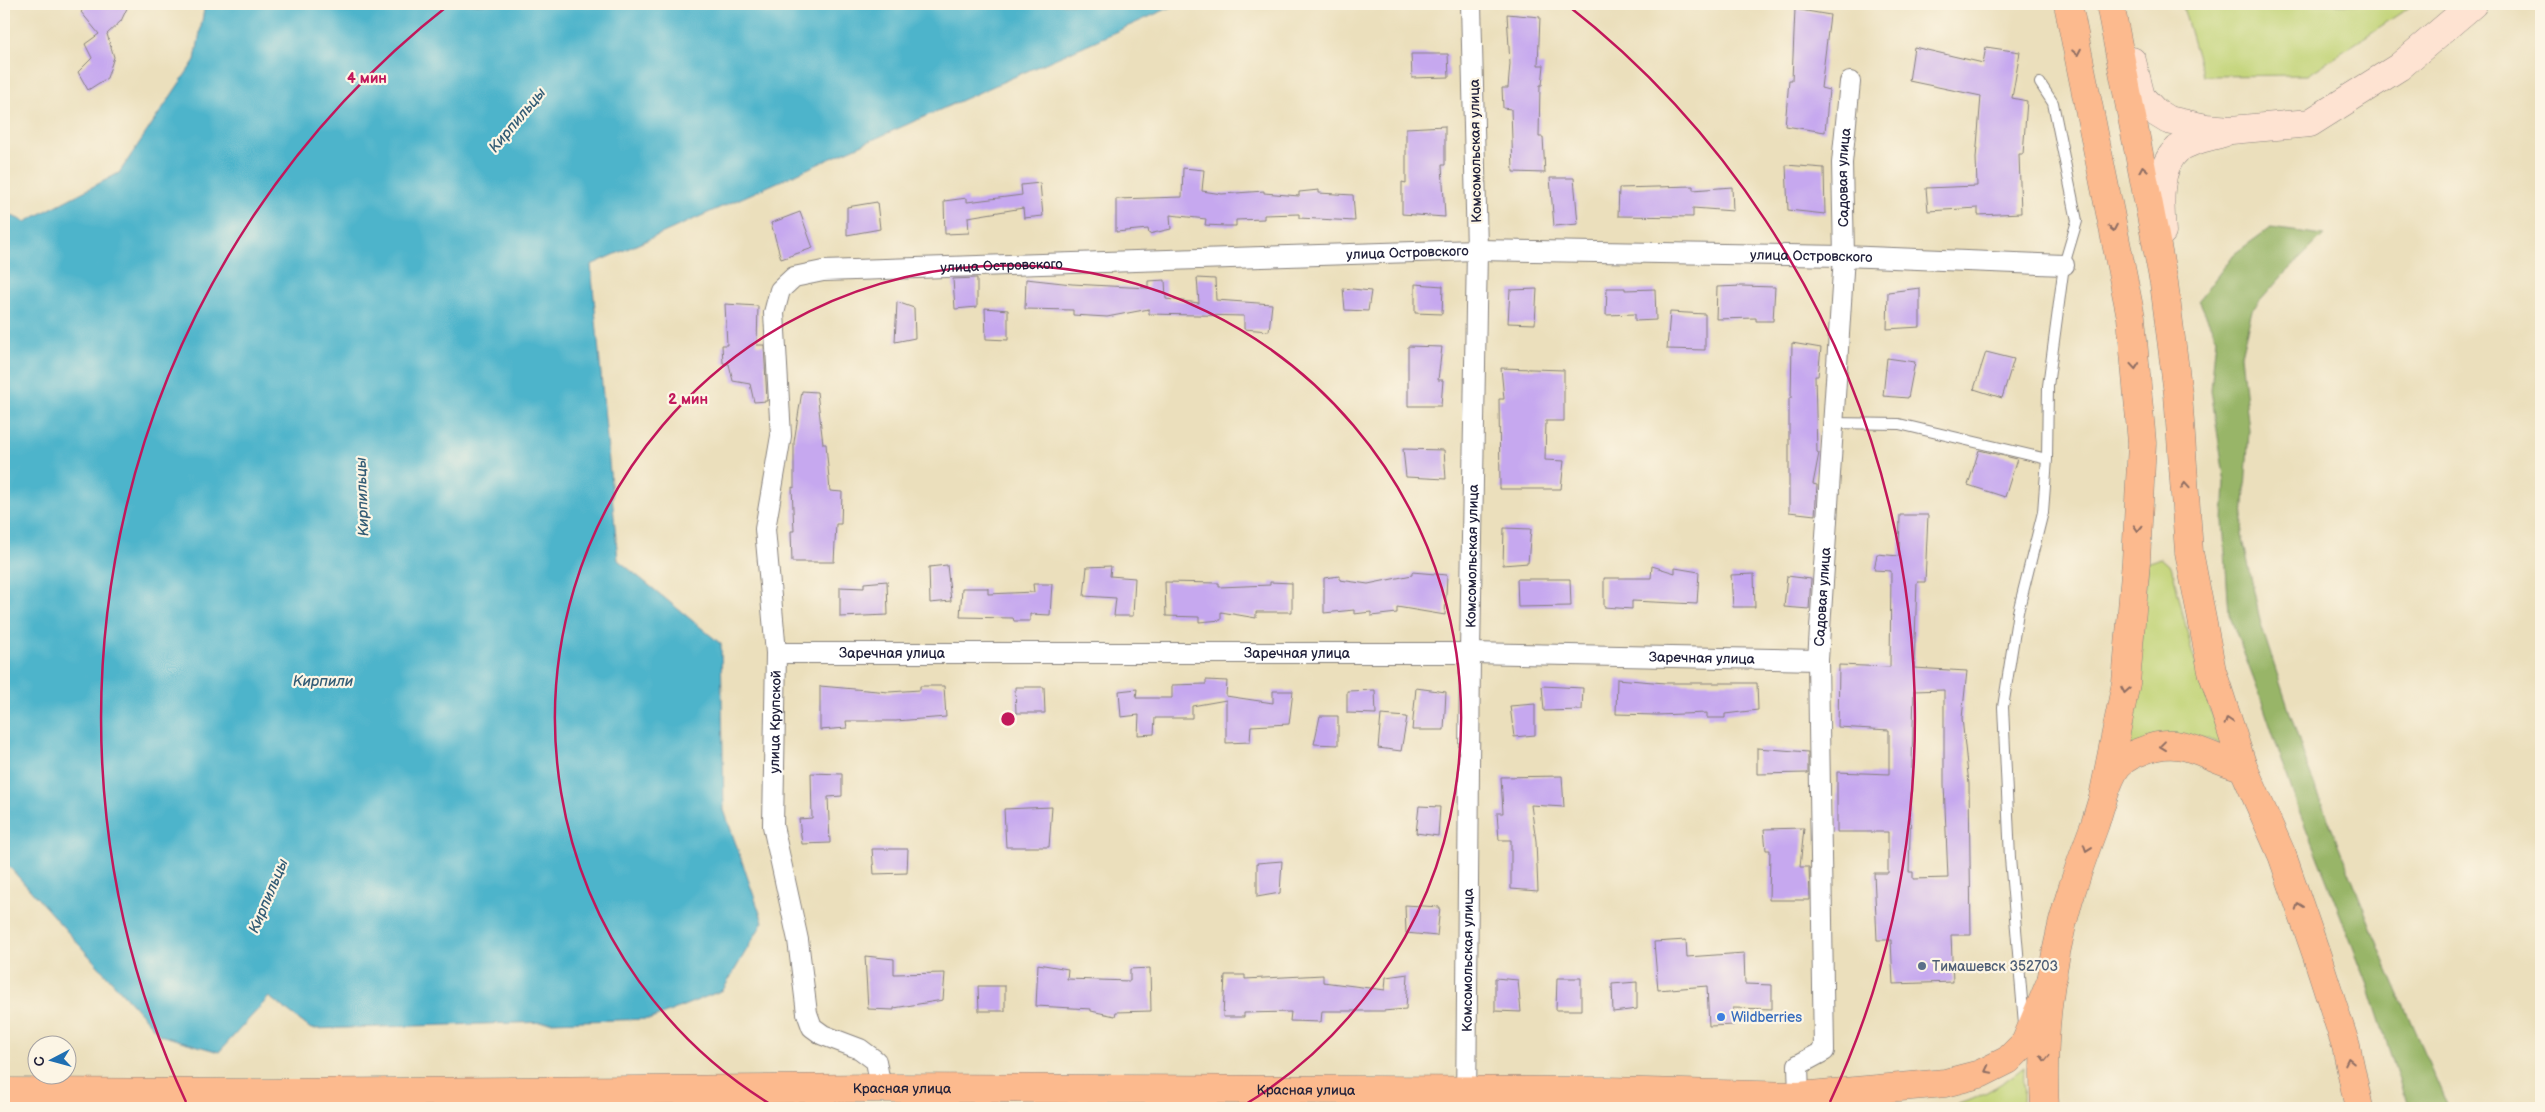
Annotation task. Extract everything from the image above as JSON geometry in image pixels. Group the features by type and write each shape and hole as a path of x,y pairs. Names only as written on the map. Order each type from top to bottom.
{"main road":[{"path":"2068,4 2131,317 2142,443 2136,562 2126,683 2102,802"},
{"path":"2110,4 2164,283 2178,394 2189,552 2212,671 2243,767 2282,855 2311,938 2346,1046 2359,1108"},
{"path":"2118,4 2141,97 2155,112 2168,120 2206,128 2231,130 2310,123 2399,67 2474,4"},
{"path":"2164,283 2160,203 2163,178 2170,161 2178,149 2189,143 2231,130"},
{"path":"2045,1108 2046,1040 2053,976 2069,899 2102,802 2119,764 2142,750 2164,745 2186,746 2243,767"},
{"path":"1799,1096 1945,1083 1980,1074 2008,1060 2025,1043 2053,976"},
{"name":"Красная улица","path":"4,1092 268,1093 882,1088 1466,1099 1799,1096"},
{"path":"1799,1096 1860,1108"}],"street":[{"name":"Комсомольская улица","path":"1466,1099 1470,653 1477,250 1471,4"},
{"name":"Садовая улица","path":"1799,1096 1798,1065 1824,1051 1818,660 1831,423 1844,256 1842,163 1850,82"},
{"name":"улица Островского","path":"774,313 780,290 794,278 824,271 1477,250 1844,256 2064,264"},
{"name":"улица Крупской","path":"774,313 781,436 765,529 776,653 773,826 798,940 807,1013 812,1027 823,1035 860,1049 876,1061 882,1088"},
{"name":"Заречная улица","path":"776,653 1470,653 1818,660"}],"lane":[{"path":"2025,1043 2010,858 2004,707 2018,612 2043,512 2047,459 2048,386 2064,264 2076,221 2053,103 2040,83"},
{"path":"1831,423 1899,424 2047,459"}],"green space":[{"path":"2182,4 2414,4 2308,75 2203,76"},
{"path":"2270,228 2324,235 2284,274 2252,310 2241,355 2249,431 2242,534 2261,625 2309,771 2386,965 2448,1108 2408,1108 2368,985 2298,808 2260,696 2229,614 2223,521 2225,483 2211,390 2216,337 2199,300 2234,254"},
{"path":"2161,558 2169,565 2174,576 2192,652 2223,747 2209,739 2195,737 2127,752 2139,660 2147,563"},
{"path":"2024,1067 2023,1108 1945,1108 1987,1092"}],"water":[{"name":"Кирпили","path":"205,4 1178,4 591,265 618,560 721,644 724,810 763,922 723,990 651,1019 311,1029 269,997 219,1052 160,1035 4,861 4,212 25,222 119,173 195,60"}],"building":[{"path":"88,4 129,4 121,21 107,34 114,57 107,78 88,90 78,72 92,58 85,44 99,34 81,12"},
{"path":"1795,9 1830,15 1821,88 1829,90 1825,132 1785,126 1789,80 1792,80"},
{"path":"1507,14 1540,17 1538,65 1544,65 1542,85 1540,85 1539,137 1543,137 1545,173 1513,172 1511,109 1503,108 1502,88 1508,88 1510,64"},
{"path":"1914,47 1983,63 1986,47 2020,52 2012,98 2027,101 2023,154 2019,154 2021,213 1978,215 1978,208 1928,211 1926,188 1977,186 1976,158 1981,96 1909,81"},
{"path":"1411,54 1448,54 1449,77 1412,78"},
{"path":"1445,126 1445,165 1442,165 1445,217 1402,214 1402,182 1406,183 1406,128"},
{"path":"1786,165 1824,168 1825,214 1788,210"},
{"path":"1183,168 1204,170 1202,191 1222,194 1264,191 1264,193 1299,196 1299,192 1319,190 1319,193 1353,195 1355,221 1299,218 1299,214 1264,215 1264,219 1236,220 1236,226 1226,226 1205,225 1206,219 1170,215 1171,229 1149,234 1148,229 1116,232 1116,199 1182,197"},
{"path":"1550,178 1574,178 1578,224 1554,226"},
{"path":"1040,183 1043,216 1024,218 1023,208 968,217 969,233 945,234 944,201 967,198 967,202 1022,195 1021,185"},
{"path":"1693,186 1693,190 1732,187 1733,211 1693,208 1693,217 1618,216 1619,188"},
{"path":"877,202 880,229 847,235 847,207"},
{"path":"800,212 813,248 781,259 771,223"},
{"path":"977,278 977,307 955,309 953,279"},
{"path":"1197,278 1215,279 1216,300 1272,304 1269,331 1244,329 1244,316 1149,314 1149,309 1107,317 1073,315 1073,310 1025,309 1026,279 1072,284 1148,288 1148,281 1165,280 1166,299 1199,303"},
{"path":"1415,284 1443,286 1442,314 1415,313"},
{"path":"1717,287 1775,287 1773,321 1756,321 1756,318 1716,319"},
{"path":"1343,288 1371,291 1368,311 1345,310"},
{"path":"1607,288 1625,288 1625,290 1655,289 1656,320 1635,321 1635,314 1606,315"},
{"path":"1920,288 1920,327 1887,329 1888,292"},
{"path":"1537,289 1535,324 1508,323 1510,290"},
{"path":"897,302 914,308 915,338 895,342"},
{"path":"725,304 758,306 757,345 764,345 767,401 754,402 750,384 733,381 729,364 723,363 722,345 727,345"},
{"path":"985,308 1008,310 1008,340 986,339"},
{"path":"1670,312 1705,314 1705,350 1667,349"},
{"path":"1792,343 1821,348 1818,376 1815,376 1817,452 1819,453 1813,484 1817,485 1815,515 1789,512 1789,398 1791,398"},
{"path":"1408,346 1442,347 1438,380 1443,380 1441,406 1408,406"},
{"path":"1986,352 2014,359 2002,398 1974,389"},
{"path":"1887,358 1915,362 1908,398 1883,396"},
{"path":"1501,368 1564,370 1564,421 1546,421 1545,460 1564,461 1561,489 1500,489 1499,399 1504,399"},
{"path":"802,391 817,392 823,444 826,444 830,491 842,492 841,524 836,524 834,562 792,562 791,531 794,531 792,487 794,488 794,442"},
{"path":"1403,449 1444,450 1446,479 1406,477"},
{"path":"1979,450 2017,459 2005,497 1968,485"},
{"path":"1900,515 1928,515 1925,582 1917,582 1914,668 1967,671 1962,718 1969,784 1971,935 1951,935 1953,982 1893,984 1891,940 1877,940 1874,873 1888,873 1888,832 1837,832 1837,772 1889,774 1889,730 1838,727 1839,665 1890,667 1891,571 1874,570 1877,554 1899,556","holes":["1944,690 1944,784 1948,878 1913,879 1913,872 1909,872 1914,691"]},
{"path":"1504,528 1531,529 1528,563 1503,565"},
{"path":"947,565 951,601 930,603 929,567"},
{"path":"1111,566 1110,576 1135,578 1133,616 1114,616 1116,598 1084,596 1087,567"},
{"path":"1652,566 1675,573 1675,568 1699,572 1697,604 1632,601 1632,609 1604,607 1604,578 1651,578"},
{"path":"1412,572 1447,575 1445,615 1397,607 1397,613 1371,616 1371,612 1354,614 1354,610 1324,613 1324,578 1340,576 1340,580 1368,584 1412,575"},
{"path":"1754,574 1755,607 1733,607 1731,575"},
{"path":"1787,576 1811,579 1809,609 1784,607"},
{"path":"1517,579 1570,579 1571,606 1518,607"},
{"path":"887,581 888,615 840,617 840,587 864,588 864,583"},
{"path":"1165,582 1219,583 1219,587 1270,585 1270,582 1292,583 1292,612 1256,612 1256,618 1221,612 1221,620 1199,622 1199,617 1166,616"},
{"path":"1033,584 1052,584 1050,615 1030,614 1030,621 1014,621 1013,618 960,617 962,588 988,588 988,594 1034,592"},
{"path":"1617,679 1665,683 1757,683 1758,710 1725,714 1725,718 1707,718 1707,713 1616,714"},
{"path":"1206,680 1227,681 1226,696 1273,703 1273,691 1293,691 1289,724 1251,726 1250,742 1226,743 1226,700 1192,706 1192,718 1155,718 1154,734 1138,735 1139,715 1121,717 1119,691 1137,689 1136,698 1172,698 1172,685 1206,684"},
{"path":"820,686 889,692 920,690 920,686 944,686 946,717 896,721 846,721 847,728 820,730"},
{"path":"1542,686 1583,688 1582,710 1544,711"},
{"path":"1015,687 1044,687 1045,713 1016,713"},
{"path":"1416,688 1446,692 1444,730 1412,730"},
{"path":"1375,690 1376,714 1347,713 1347,691"},
{"path":"1535,704 1535,735 1514,737 1510,706"},
{"path":"1381,715 1407,717 1401,751 1378,748"},
{"path":"1320,716 1338,716 1338,745 1314,744"},
{"path":"1757,748 1808,752 1808,773 1757,774"},
{"path":"811,773 842,774 842,796 828,797 830,843 802,844 799,819 812,818"},
{"path":"1562,776 1564,807 1531,805 1536,841 1538,891 1511,889 1511,840 1499,840 1497,813 1503,813 1501,777"},
{"path":"1419,806 1440,807 1438,836 1416,833"},
{"path":"1052,807 1049,847 1006,847 1004,809"},
{"path":"1804,828 1800,867 1809,867 1810,900 1769,900 1770,850 1766,850 1764,829"},
{"path":"872,849 908,849 907,873 874,874"},
{"path":"1282,861 1280,893 1257,897 1257,863"},
{"path":"1405,905 1440,907 1437,936 1406,933"},
{"path":"1686,940 1687,957 1744,953 1745,984 1772,985 1772,1009 1733,1008 1734,1025 1709,1026 1707,986 1658,990 1654,942"},
{"path":"865,956 894,959 894,974 945,973 943,1000 894,1008 894,1010 868,1009"},
{"path":"1038,964 1068,969 1067,979 1130,981 1130,969 1150,968 1151,1011 1116,1012 1115,1016 1091,1011 1091,1009 1036,1006"},
{"path":"1408,974 1406,1009 1322,1011 1321,1022 1290,1021 1291,1012 1244,1013 1244,1017 1223,1017 1225,975 1245,975 1245,979 1323,975 1323,982 1385,990 1386,977"},
{"path":"1495,978 1518,980 1521,1012 1495,1011"},
{"path":"1557,978 1581,978 1581,1010 1556,1010"},
{"path":"1637,982 1637,1009 1613,1012 1612,984"},
{"path":"978,986 1005,986 1005,1011 979,1011"}],"place":[{"name":"Тимашевск 352703","path":"1922,966"},
{"name":"Wildberries","path":"1721,1017"}],"water label":[{"name":"Кирпильцы","path":"517,120"},
{"name":"Кирпильцы","path":"362,497"},
{"name":"Кирпильцы","path":"268,896"}]}
